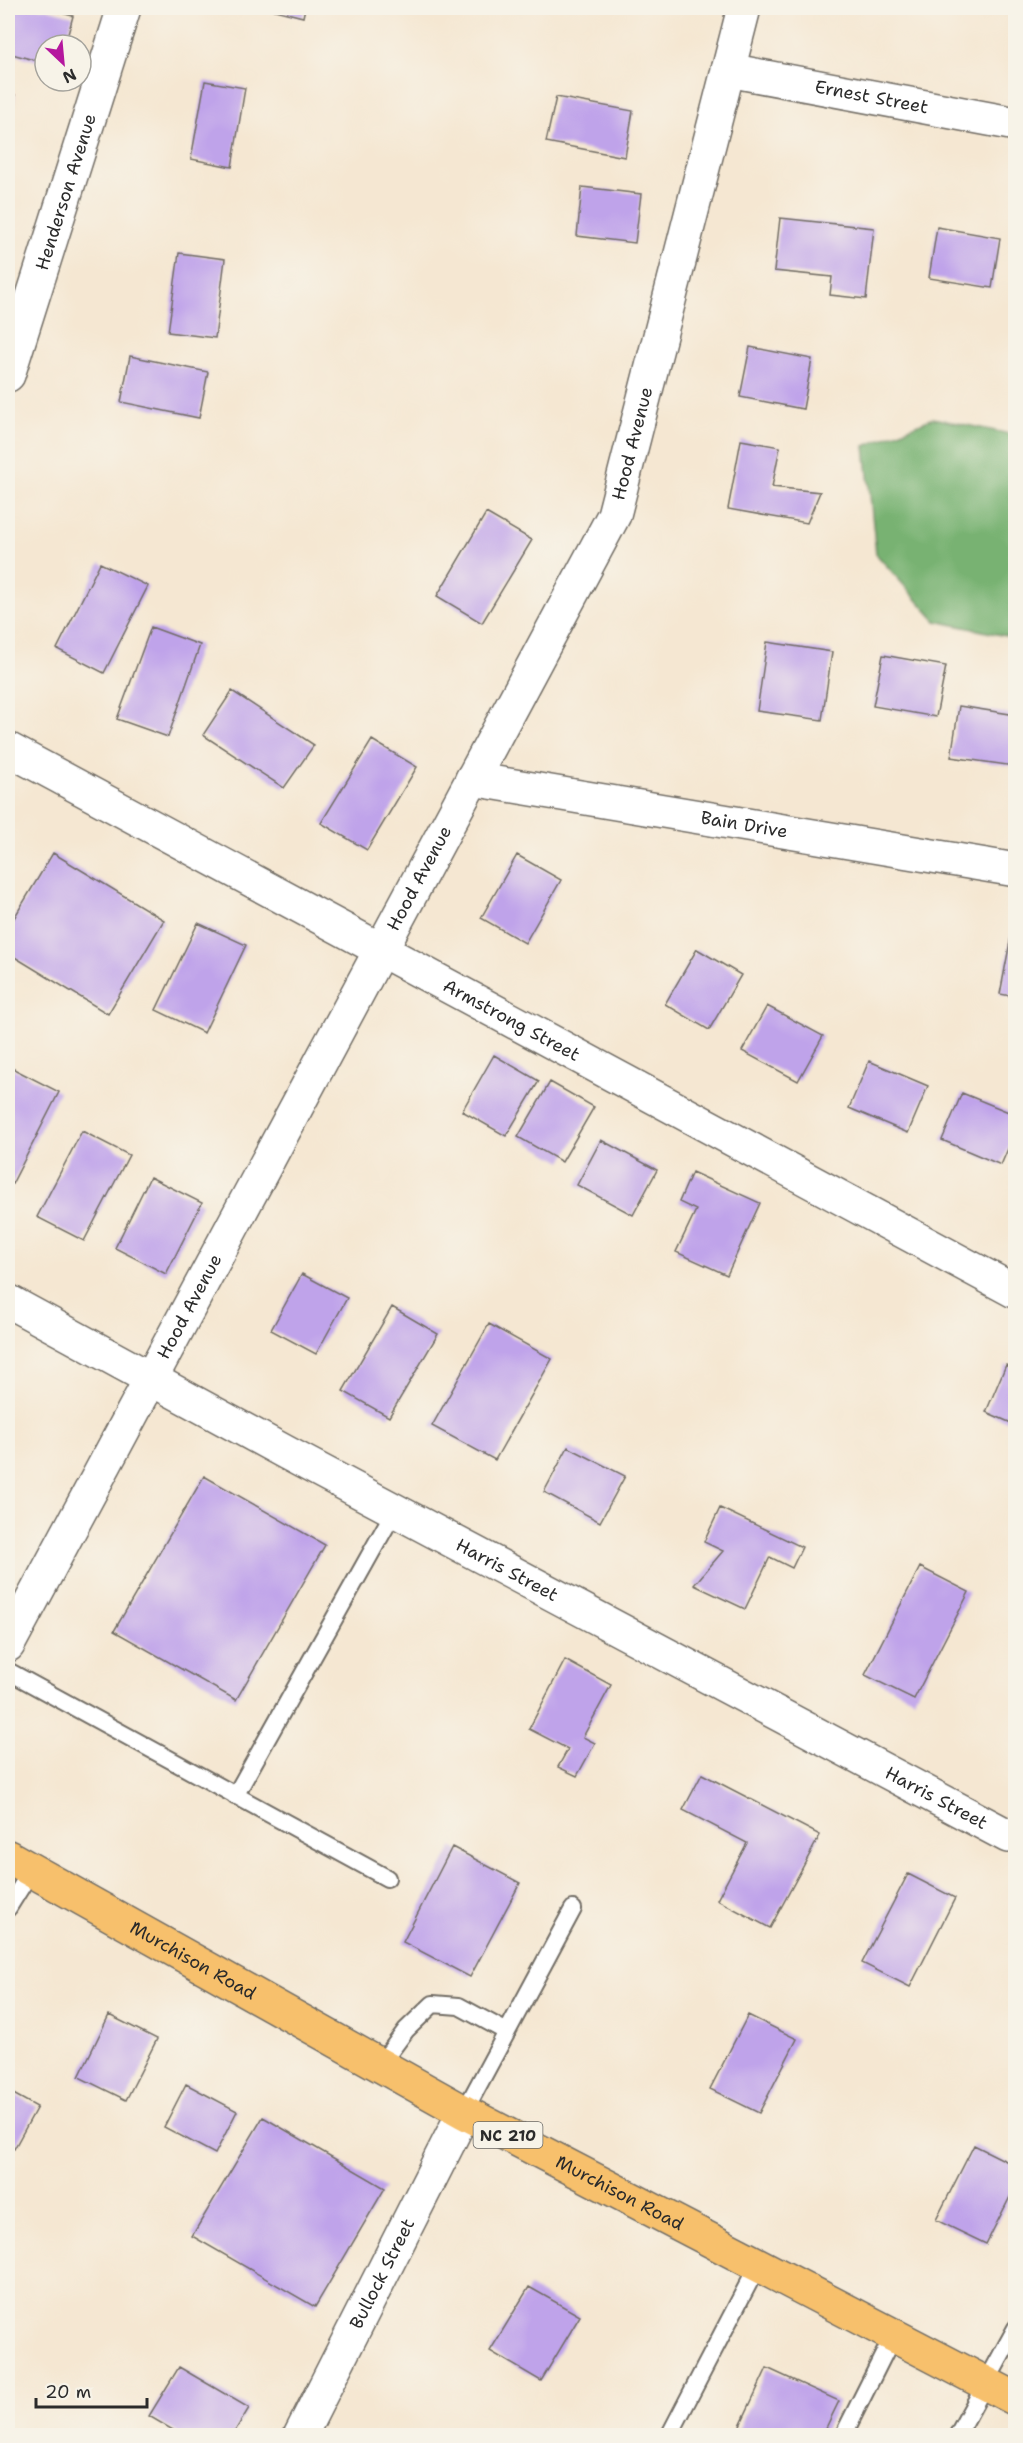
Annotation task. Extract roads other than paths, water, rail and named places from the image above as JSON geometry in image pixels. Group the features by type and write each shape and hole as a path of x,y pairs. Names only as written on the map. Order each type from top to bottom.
{"main road":[{"name":"Murchison Road","path":"19,1864 464,2112 1016,2399"}],"street":[{"name":"Henderson Avenue","path":"8,375 124,8"},
{"name":"Hood Avenue","path":"8,1645 614,515 744,8"},
{"name":"Ernest Street","path":"728,70 1016,124"},
{"name":"Armstrong Street","path":"8,749 1016,1292"},
{"name":"Bain Drive","path":"472,779 1016,870"},
{"name":"Harris Street","path":"8,1301 394,1510 1008,1836"},
{"name":"Bullock Street","path":"300,2436 464,2112"}],"lane":[{"path":"235,1796 394,1510"},
{"path":"8,1671 387,1878"},
{"path":"8,1908 19,1864"},
{"path":"464,2112 573,1909"},
{"path":"380,2065 406,2030 433,2004 459,2006 507,2032"},
{"path":"669,2436 758,2265"},
{"path":"957,2436 1016,2328"},
{"path":"843,2436 893,2336"}]}
